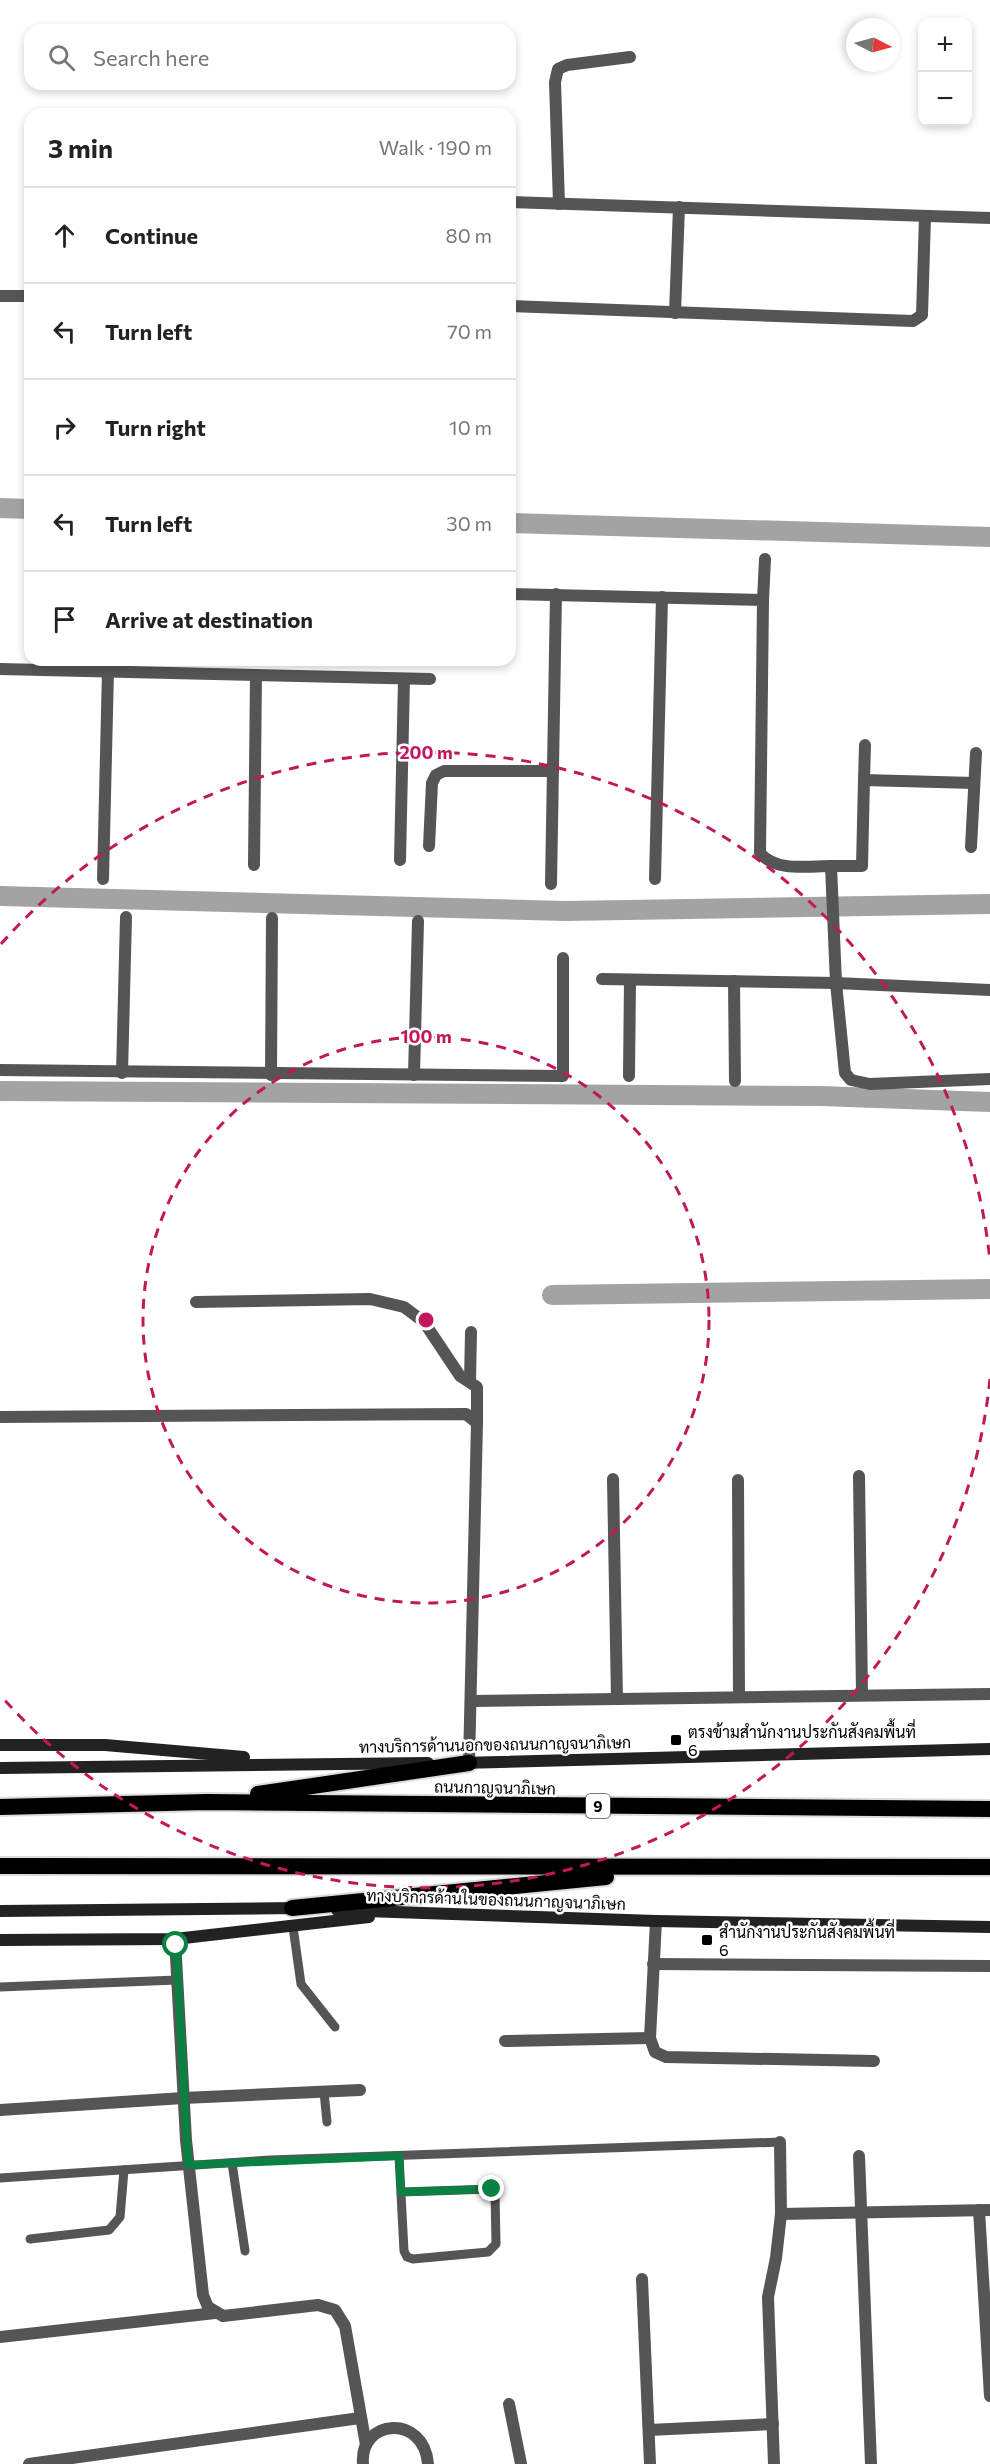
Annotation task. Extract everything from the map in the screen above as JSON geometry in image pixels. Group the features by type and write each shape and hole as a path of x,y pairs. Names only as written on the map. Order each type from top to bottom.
{"highway":[{"path":"207,1802 469,1763"},
{"name":"ถนนกาญจนาภิเษก","path":"0,1807 207,1802 990,1809"},
{"path":"0,1866 990,1868"},
{"path":"292,1908 699,1868"}],"main road":[{"path":"0,1745 105,1745 311,1763"},
{"name":"ทางบริการด้านนอกของถนนกาญจนาภิเษก","path":"0,1768 469,1763 990,1749"},
{"name":"ทางบริการด้านในของถนนกาญจนาภิเษก","path":"0,1911 292,1908 656,1921 990,1927"},
{"path":"0,1940 175,1939 400,1913"}],"street":[{"path":"559,204 555,82 558,69 567,65 630,57"},
{"path":"516,202 990,218"},
{"path":"675,313 679,207"},
{"path":"516,306 913,321 920,318 925,217"},
{"path":"0,296 24,296"},
{"path":"765,559 760,853 767,861 779,866 862,866 865,745"},
{"path":"516,594 763,600"},
{"path":"551,884 555,594"},
{"path":"655,879 663,597"},
{"path":"0,669 430,679"},
{"path":"103,879 108,671"},
{"path":"254,865 256,675"},
{"path":"400,860 404,679"},
{"path":"971,847 976,753"},
{"path":"429,846 432,783 436,775 444,771 553,771"},
{"path":"864,780 974,783"},
{"path":"831,866 836,983 845,1073 851,1080 870,1084 990,1079"},
{"path":"122,1072 126,917"},
{"path":"271,1075 272,918"},
{"path":"414,1075 418,921"},
{"path":"0,1070 271,1075 563,1076 563,958"},
{"path":"602,979 836,983 990,990"},
{"path":"629,1076 630,980"},
{"path":"734,981 735,1081"},
{"path":"196,1302 370,1299 404,1307 424,1322 453,1368 479,1391 469,1763"},
{"path":"470,1382 471,1332"},
{"path":"0,1417 466,1414 477,1423"},
{"path":"859,1476 862,1694"},
{"path":"613,1479 617,1699"},
{"path":"738,1480 739,1697"},
{"path":"471,1701 990,1694"},
{"path":"656,1921 650,2038 655,2052 666,2057 874,2061"},
{"path":"175,1939 188,2165 203,2295 208,2307 223,2316 318,2306 334,2310 345,2326 366,2445 363,2464"},
{"path":"653,1964 990,1966"},
{"path":"505,2041 650,2038"},
{"path":"0,2110 183,2098 360,2090"},
{"path":"774,2464 768,2297 776,2258 781,2214 780,2142"},
{"path":"859,2156 871,2464"},
{"path":"781,2214 985,2210 990,2396"},
{"path":"642,2279 650,2464"},
{"path":"0,2337 215,2313"},
{"path":"509,2404 520,2464"},
{"path":"29,2464 360,2418"},
{"path":"649,2430 773,2424"},
{"path":"366,2445 374,2435 385,2429 397,2427 410,2430 421,2439 427,2450 428,2464"}],"lane":[{"path":"293,1927 301,1984 335,2027"},
{"path":"0,1987 177,1980"},
{"path":"324,2092 327,2122"},
{"path":"0,2178 188,2165 780,2142"},
{"path":"399,2156 404,2251 407,2257 413,2259 488,2252 496,2244 495,2193 492,2189 401,2192"},
{"path":"232,2163 245,2251"},
{"path":"30,2239 109,2230 120,2217 124,2170"}],"waterway":[{"path":"0,508 24,509"},
{"path":"516,523 990,537"},
{"path":"0,896 565,911 990,904"},
{"path":"0,1091 820,1096 990,1102"},
{"path":"552,1295 990,1289"}],"place":[{"name":"ตรงข้ามสำนักงานประกันสังคมพื้นที่ 6","path":"676,1740"},
{"name":"สำนักงานประกันสังคมพื้นที่ 6","path":"707,1940"}],"route":[{"path":"176,1945 180,2058 188,2165 399,2156 401,2192 492,2189"}]}
